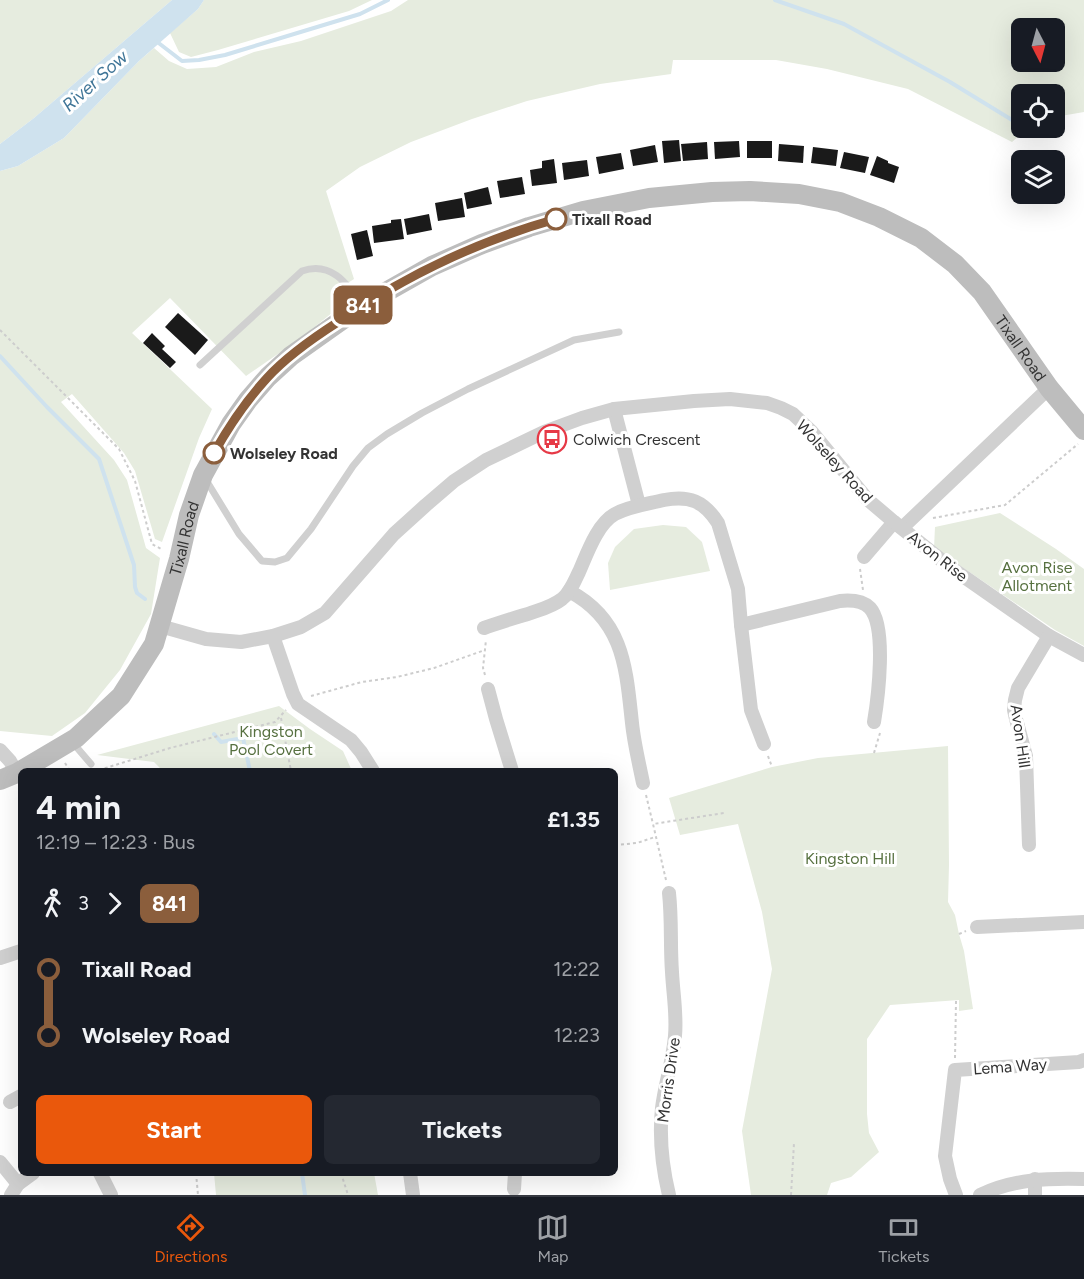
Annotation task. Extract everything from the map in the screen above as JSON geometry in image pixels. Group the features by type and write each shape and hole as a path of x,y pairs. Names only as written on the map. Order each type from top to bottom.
{"street":[{"name":"Tixall Road","path":"24,768 71,741 121,696 154,644 179,559 189,515 203,475 231,424 268,377 291,356 363,305 432,266 529,227 583,211 649,198 712,192 750,191 799,194 840,202 879,217 921,238 955,264 982,292 1049,388 1084,430"},
{"name":"Avon Rise","path":"1049,388 912,517 898,525 950,567 1049,636 1084,655"},
{"name":"Wolseley Road","path":"160,626 206,639 241,642 273,636 301,627 325,613 394,534 447,487 486,460 544,432 582,418 614,410 730,399 767,403 781,408 802,422 867,499 898,525"},
{"path":"614,410 639,505"},
{"path":"484,628 553,605 563,598 569,591 602,526 614,515 639,505 673,498 698,501 712,513 718,523 738,589 751,711 764,744"},
{"path":"864,556 898,525"},
{"path":"569,591 595,608 607,623 623,657 643,783"},
{"path":"741,625 840,601 853,600 866,605 871,609 878,631 879,686 874,722"},
{"path":"273,636 296,700 305,709 351,740 371,768"},
{"name":"Avon Hill","path":"1029,845 1026,756 1014,710 1018,688 1049,636"},
{"path":"489,689 511,768"},
{"path":"0,750 10,761 9,777"},
{"name":"Morris Drive","path":"669,893 675,1034 662,1107 660,1144 669,1195"},
{"path":"977,927 1084,922"},
{"path":"0,958 18,952"},
{"name":"Lema Way","path":"956,1195 945,1156 955,1070 1084,1060"},
{"path":"0,1162 14,1190 30,1176"},
{"path":"102,1176 111,1195"},
{"path":"410,1176 413,1195"},
{"path":"514,1189 515,1176"},
{"path":"1035,1179 1035,1195"},
{"path":"980,1195 1015,1182 1035,1179 1084,1179"}],"lane":[{"path":"200,365 302,271 310,268 322,269 347,283 363,305"},
{"path":"203,475 239,534 262,561 275,562 287,558 311,529 353,466 368,448 387,435 422,413 468,389 574,340 619,333"},
{"path":"71,741 91,764"}],"path":[{"path":"0,330 119,449 135,481 152,544 179,559"},
{"path":"912,517 925,520 1005,505 1084,439"},
{"path":"864,556 860,563 866,605"},
{"path":"484,628 486,643 483,668 489,689"},
{"path":"281,716 290,768"},
{"path":"643,783 669,893"},
{"path":"653,824 724,813"},
{"path":"618,845 637,843 655,837"},
{"path":"955,1070 956,1001"},
{"path":"791,1195 794,1143"},
{"path":"196,1176 198,1195"},
{"path":"342,1176 348,1195"}],"green space":[{"path":"0,0 172,0 34,118 0,144"},
{"path":"204,0 372,0 349,11 191,57 179,52 170,33 198,9"},
{"path":"408,0 1084,0 1084,112 1065,115 1065,84 1011,84 1011,138 1017,138 1012,142 908,89 827,69 776,60 673,60 671,74 600,84 527,101 411,142 360,167 326,191 354,279 340,288 346,296 343,304 301,338 246,376 170,298 132,333 212,409 199,438 162,542 155,539 135,471 124,453 72,394 61,402 114,460 127,480 146,548 160,558 151,614 120,670 85,713 52,736 0,731 0,171 18,166 64,138 154,48 169,61 187,69 216,67 254,52 301,41 391,11"},
{"name":"Avon Rise Allotment","path":"1000,513 1084,569 1084,646 1055,630 934,548 935,527"},
{"path":"663,525 686,527 702,542 710,571 610,590 608,563 615,547 634,529"},
{"name":"Kingston Pool Covert","path":"279,706 343,751 351,768 160,768 154,762 97,755"},
{"name":"Kingston Hill","path":"948,746 948,902 955,915 964,951 973,1009 959,1011 959,1000 890,1005 867,1039 869,1133 879,1152 851,1177 831,1183 827,1195 751,1195 742,1131 772,969 762,912 738,824 680,835 669,798 772,767 818,758"},
{"path":"214,1176 375,1176 378,1195 216,1195"}],"water":[{"name":"River Sow","path":"172,0 204,0 198,9 139,61 64,138 18,166 0,171 0,144 34,118"}],"building":[{"path":"679,140 681,161 664,163 662,141"},
{"path":"739,141 740,157 715,159 714,142"},
{"path":"747,141 772,141 772,158 747,158"},
{"path":"707,142 708,159 683,161 681,144"},
{"path":"779,144 804,146 803,163 778,161"},
{"path":"655,145 658,162 633,166 630,150"},
{"path":"813,147 838,150 836,166 811,163"},
{"path":"844,152 869,157 865,173 840,168"},
{"path":"621,153 624,169 599,174 596,157"},
{"path":"877,156 899,167 894,183 870,175"},
{"path":"554,159 557,183 532,186 530,170 542,168 542,161"},
{"path":"587,160 589,176 564,180 562,163"},
{"path":"522,177 525,194 500,198 497,181"},
{"path":"488,187 492,204 467,209 464,193"},
{"path":"462,198 465,217 438,221 435,203"},
{"path":"429,214 432,230 407,235 404,219"},
{"path":"401,219 404,239 374,243 372,226"},
{"path":"367,230 373,256 357,260 351,234"},
{"path":"178,313 208,340 195,355 165,327"},
{"path":"152,333 165,346 162,349 176,362 170,368 143,343"}],"waterway":[{"path":"156,41 182,61 199,60 225,55 360,14 388,0"},
{"path":"775,0 844,24 950,82 1011,119"},
{"path":"0,356 99,459 134,565 135,587 137,593 145,599"},
{"path":"214,734 221,742 243,738 249,768"},
{"path":"302,1176 305,1195"}],"bus line":[{"name":"841","path":"214,453 248,400 268,377 322,332 363,305 432,266 482,244 556,219"}],"place":[{"name":"Tixall Road","path":"556,219"},
{"name":"Colwich Crescent","path":"552,439"},
{"name":"Wolseley Road","path":"214,453"}]}
